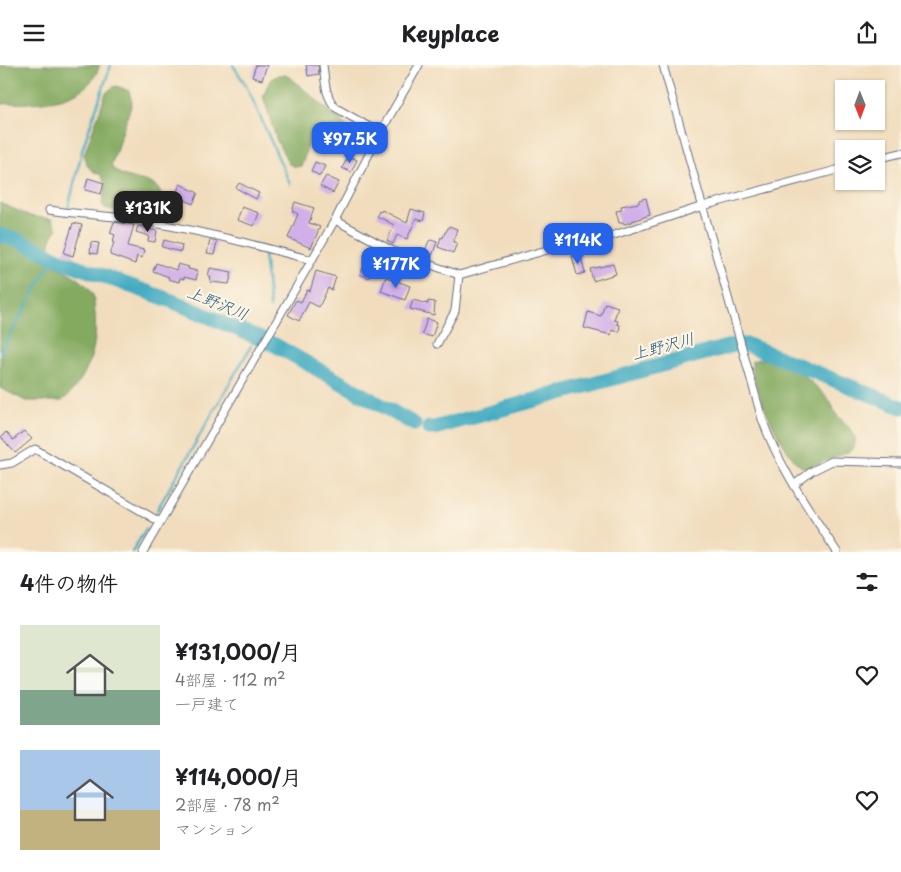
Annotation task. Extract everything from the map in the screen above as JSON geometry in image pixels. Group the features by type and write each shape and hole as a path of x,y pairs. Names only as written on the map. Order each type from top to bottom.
{"street":[{"path":"323,65 328,96 332,104 380,133"},
{"path":"143,552 336,220 380,133 419,65"},
{"path":"663,65 762,419 771,443 794,485 837,552"},
{"path":"885,157 901,153"},
{"path":"336,220 393,251 460,275 589,238 614,235 703,206 835,170"},
{"path":"49,210 170,226 211,234 312,260"},
{"path":"437,344 454,311 460,275"},
{"path":"0,465 12,463 35,449 160,522"},
{"path":"794,485 812,471 832,461 901,463"}],"green space":[{"path":"0,65 100,65 93,79 83,89 71,95 43,102 0,104"},
{"path":"278,75 285,75 291,78 351,130 348,139 329,134 314,135 309,142 301,166 296,167 289,164 277,141 263,96 270,80"},
{"path":"117,86 129,91 132,103 111,166 121,174 158,188 162,196 161,210 157,217 150,219 105,208 102,204 106,185 101,175 89,168 84,155 106,93"},
{"path":"0,203 30,216 52,219 57,229 51,239 47,261 79,279 93,295 96,327 93,351 79,383 62,401 26,401 0,388"},
{"path":"760,359 789,366 822,392 836,414 852,431 855,442 854,447 849,452 810,467 799,465 784,446 761,399 752,361"}],"building":[{"path":"256,65 267,65 262,80 252,77"},
{"path":"306,65 318,65 319,74 308,76"},
{"path":"364,136 371,139 365,150 358,147"},
{"path":"351,157 357,160 351,172 342,168 347,159 350,160"},
{"path":"315,162 325,166 320,176 311,171"},
{"path":"326,176 339,182 333,193 320,186"},
{"path":"88,178 104,183 101,194 85,190"},
{"path":"239,183 259,193 256,199 236,188"},
{"path":"180,184 198,193 193,204 183,199 181,201 174,198"},
{"path":"646,198 650,215 632,222 619,223 616,211 622,210 621,206 639,203 639,200"},
{"path":"295,202 314,208 309,223 320,227 311,248 288,238 298,214 292,211"},
{"path":"242,207 259,213 254,226 237,220"},
{"path":"411,209 425,213 423,221 416,219 407,239 397,235 393,244 387,241 394,225 377,216 379,211 381,212 382,210 407,223"},
{"path":"114,222 134,225 128,246 144,250 142,258 137,256 135,264 110,255 115,235 110,233"},
{"path":"73,223 82,225 73,256 64,253"},
{"path":"138,226 157,231 155,242 148,241 149,236 136,232"},
{"path":"449,226 457,229 453,242 457,243 453,253 438,247 441,237 443,238"},
{"path":"164,240 182,245 181,252 162,247"},
{"path":"210,240 217,242 214,255 207,254"},
{"path":"431,240 437,242 432,256 424,253"},
{"path":"91,242 99,243 97,254 90,253"},
{"path":"580,254 585,273 577,275 572,256"},
{"path":"156,263 176,270 178,264 189,267 188,269 198,271 196,280 184,277 184,279 180,278 179,282 168,279 169,277 153,271"},
{"path":"365,264 373,268 369,278 360,274"},
{"path":"613,264 616,274 593,281 590,269"},
{"path":"210,268 232,272 229,284 210,282 211,277 208,276"},
{"path":"316,271 336,277 332,290 328,288 319,307 309,302 299,321 288,315 296,300 301,302 307,290 310,291"},
{"path":"386,277 410,286 405,300 381,291"},
{"path":"413,300 428,304 428,301 435,302 434,315 410,309"},
{"path":"605,303 618,307 614,320 618,321 617,324 620,325 619,332 612,330 611,335 584,328 588,312 601,316"},
{"path":"427,319 437,322 432,337 422,334"},
{"path":"24,431 32,439 15,453 1,437 6,432 13,440"}],"waterway":[{"path":"68,209 83,147 111,65"},
{"path":"233,65 247,87 290,184"},
{"name":"上野沢川","path":"0,235 20,241 65,262 172,301 275,345 414,424"},
{"path":"264,254 270,308"},
{"path":"0,353 50,264"},
{"name":"上野沢川","path":"429,428 734,345 748,345 901,407"},
{"path":"157,510 251,346"},
{"path":"132,552 146,529"}]}
